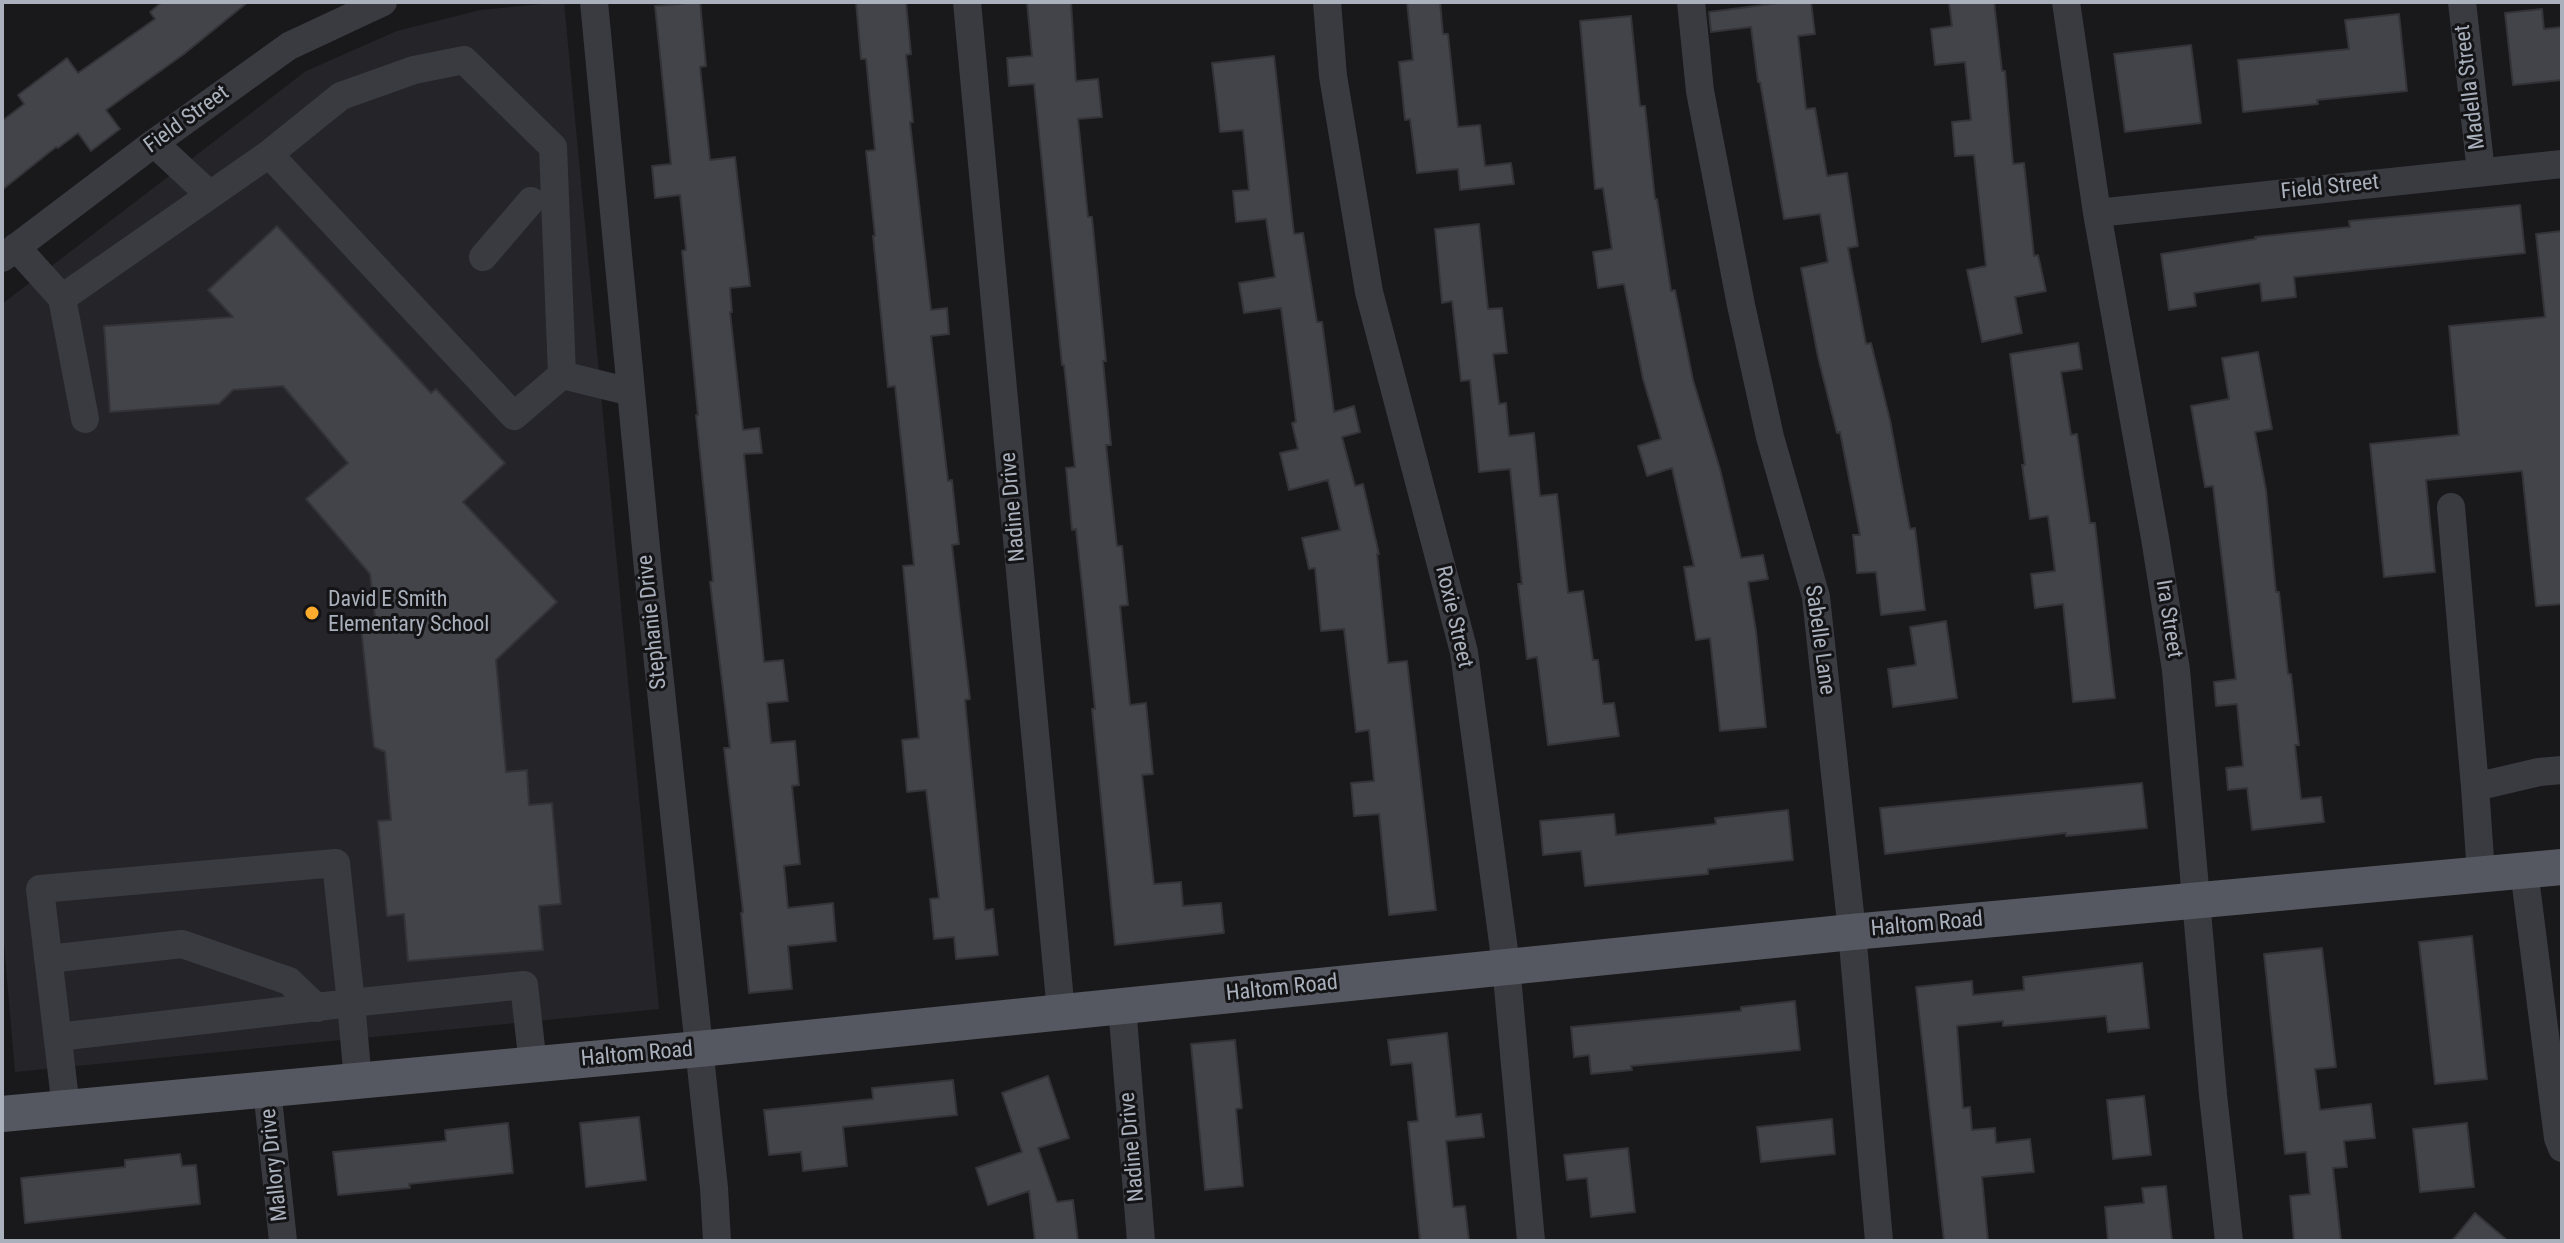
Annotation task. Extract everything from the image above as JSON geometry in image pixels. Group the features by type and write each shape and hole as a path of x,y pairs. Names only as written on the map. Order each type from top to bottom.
{"main road":[{"name":"Haltom Road","path":"2,1114 699,1049 1506,965 2562,867"}],"street":[{"name":"Field Street","path":"9,252 289,46 383,2"},
{"name":"Stephanie Drive","path":"594,2 717,1241"},
{"name":"Nadine Drive","path":"967,2 1061,1012"},
{"name":"Roxie Street","path":"1327,2 1333,76 1369,292 1464,652 1506,965 1531,1241"},
{"name":"Sabelle Lane","path":"1691,2 1700,91 1741,305 1770,437 1816,597 1852,932 1879,1241"},
{"name":"Ira Street","path":"2066,2 2097,213 2176,670 2213,1095 2229,1241"},
{"name":"Madella Street","path":"2462,2 2481,172"},
{"path":"62,298 269,154 341,96 414,70 464,60 553,147 562,375"},
{"path":"154,143 210,195"},
{"path":"269,154 514,416 562,375"},
{"name":"Field Street","path":"2097,213 2562,164"},
{"path":"483,257 531,201"},
{"path":"9,252 62,298 85,419"},
{"path":"562,375 631,392"},
{"path":"2451,507 2481,874"},
{"path":"2475,787 2539,772 2562,770"},
{"path":"66,1108 40,889 336,863 358,1081"},
{"path":"2524,870 2558,1138 2562,1148"},
{"path":"48,959 182,944 289,981 317,1008"},
{"path":"58,1037 524,985 533,1065"},
{"name":"Nadine Drive","path":"1122,1006 1141,1241"},
{"name":"Mallory Drive","path":"267,1089 283,1241"}],"shaded area":[{"name":"David E Smith Elementary School","path":"564,2 659,1009 15,1072 2,921 2,304 306,71 397,31 480,10"}],"building":[{"path":"162,2 248,2 184,54 106,110 120,129 91,151 78,133 2,190 2,121 24,104 18,95 67,58 78,73 155,19 150,12"},
{"path":"700,2 706,66 700,67 710,160 735,157 750,286 730,288 730,312 743,430 759,428 762,453 744,454 764,662 783,660 788,701 767,703 771,743 795,741 799,785 792,786 800,864 784,866 788,908 833,903 836,941 788,946 792,989 749,993 724,748 730,748 710,582 713,581 696,415 680,195 655,198 652,166 671,164 655,6"},
{"path":"856,2 906,2 911,54 906,55 913,122 910,122 931,310 947,308 949,334 931,336 948,481 952,480 959,544 952,545 970,699 965,700 985,910 993,909 998,955 956,959 954,937 934,939 930,899 939,898 926,790 907,792 902,740 919,738 903,566 914,565 895,386 888,387 866,151 875,150 866,59 861,59"},
{"path":"1027,2 1071,2 1076,81 1098,79 1102,117 1078,119 1088,217 1092,217 1106,361 1103,361 1111,445 1106,445 1117,546 1122,546 1128,605 1120,606 1130,705 1146,703 1153,774 1142,775 1154,884 1181,882 1183,906 1221,903 1224,933 1115,945 1092,709 1095,709 1076,529 1072,530 1066,468 1075,467 1034,84 1009,86 1007,58 1032,56"},
{"path":"1407,2 1440,2 1443,34 1448,34 1458,127 1480,125 1485,166 1511,163 1514,184 1460,190 1458,169 1417,173 1410,119 1405,120 1399,62 1413,60"},
{"path":"1786,2 1811,2 1815,34 1798,36 1806,109 1815,108 1827,176 1847,173 1858,246 1848,248 1866,344 1871,343 1890,420 1910,529 1915,528 1925,610 1881,615 1876,572 1857,573 1853,535 1860,535 1840,432 1837,433 1818,357 1801,268 1828,262 1820,214 1784,219 1758,82 1751,27 1711,32 1709,12"},
{"path":"1949,2 1994,2 2002,71 2005,71 2013,164 2024,163 2034,256 2038,255 2046,291 2015,297 2022,333 1982,342 1967,270 1986,266 1974,155 1955,156 1952,122 1971,120 1965,62 1935,65 1931,29 1952,26"},
{"path":"2542,9 2544,29 2562,27 2562,80 2513,85 2505,13"},
{"path":"2399,14 2407,91 2317,100 2318,104 2243,112 2238,60 2349,49 2345,20"},
{"path":"1631,16 1640,106 1645,106 1655,199 1671,291 1675,290 1693,380 1720,469 1741,558 1763,555 1768,579 1748,582 1766,727 1720,731 1710,638 1696,640 1684,567 1694,566 1672,468 1647,476 1638,446 1661,439 1643,379 1624,284 1598,288 1593,252 1612,249 1603,188 1595,189 1580,21"},
{"path":"2191,45 2201,123 2125,132 2114,54"},
{"path":"1274,56 1294,234 1303,233 1317,322 1322,322 1334,412 1354,406 1360,432 1342,437 1355,486 1363,484 1379,554 1388,663 1407,661 1436,910 1389,915 1379,814 1354,816 1351,783 1374,781 1369,730 1356,732 1344,629 1321,631 1315,568 1309,569 1302,538 1340,530 1328,480 1289,490 1280,453 1298,449 1292,423 1296,422 1281,308 1244,313 1239,283 1275,277 1266,219 1236,222 1233,191 1249,190 1243,130 1220,132 1212,63"},
{"path":"2520,205 2525,253 2294,277 2296,297 2262,301 2260,283 2194,293 2196,306 2169,310 2161,254 2255,237 2350,227 2349,221"},
{"path":"1479,224 1488,309 1502,308 1507,353 1493,354 1499,404 1506,403 1509,436 1534,433 1540,496 1557,494 1568,593 1583,591 1593,660 1598,660 1603,704 1614,703 1619,736 1548,745 1537,657 1527,659 1510,469 1479,472 1470,380 1461,381 1452,301 1442,303 1435,229"},
{"path":"277,226 431,393 436,389 505,463 463,502 557,602 496,660 506,772 527,770 529,805 552,803 561,904 539,906 543,950 408,961 404,914 387,916 378,821 391,820 385,752 374,747 361,628 376,626 370,574 306,499 348,463 283,386 233,390 219,404 110,412 104,326 233,317 208,290"},
{"path":"2562,231 2562,604 2536,606 2522,471 2426,480 2435,572 2384,577 2370,444 2459,435 2449,326 2545,317 2536,234"},
{"path":"2078,343 2082,369 2061,372 2071,435 2077,434 2090,523 2095,523 2115,698 2073,702 2063,604 2035,608 2031,574 2055,571 2048,516 2030,519 2010,354"},
{"path":"2258,352 2272,429 2255,432 2266,490 2288,674 2291,674 2301,799 2321,797 2324,822 2252,830 2247,788 2228,790 2226,768 2243,766 2237,704 2216,706 2214,682 2236,679 2213,486 2205,487 2191,406 2229,399 2222,358"},
{"path":"1946,621 1957,698 1893,707 1888,669 1916,665 1910,627"},
{"path":"2142,783 2147,828 2066,836 2066,833 1885,854 1880,808"},
{"path":"1788,810 1793,860 1708,869 1708,874 1585,886 1581,851 1543,855 1540,821 1614,814 1616,835 1716,824 1715,818"},
{"path":"2472,936 2487,1079 2435,1084 2419,942"},
{"path":"2322,948 2336,1067 2315,1069 2320,1110 2371,1104 2375,1138 2344,1141 2347,1167 2333,1168 2341,1241 2294,1241 2290,1196 2310,1194 2306,1152 2285,1154 2264,954"},
{"path":"2142,963 2149,1028 2108,1032 2106,1016 2003,1026 2003,1021 1957,1026 1963,1108 1970,1107 1972,1130 1995,1128 1996,1143 2030,1139 2034,1172 1982,1177 1988,1241 1944,1241 1916,987 1972,981 1973,995 2024,990 2023,977"},
{"path":"1795,1001 1800,1050 1631,1066 1632,1070 1591,1074 1589,1055 1574,1057 1571,1027 1741,1011 1741,1007"},
{"path":"1447,1033 1456,1117 1481,1114 1484,1137 1446,1141 1453,1207 1465,1206 1469,1241 1420,1241 1408,1122 1418,1121 1412,1063 1391,1065 1388,1040"},
{"path":"1235,1040 1242,1108 1236,1109 1243,1186 1205,1190 1191,1044"},
{"path":"1048,1076 1069,1138 1038,1148 1057,1202 1073,1200 1078,1241 1035,1241 1029,1191 988,1205 976,1168 1022,1152 1002,1093"},
{"path":"953,1080 957,1115 843,1127 847,1166 803,1171 801,1152 769,1155 764,1110 873,1099 872,1088"},
{"path":"2144,1096 2151,1155 2113,1159 2107,1100"},
{"path":"639,1117 646,1180 586,1187 580,1123"},
{"path":"1832,1119 1835,1154 1761,1162 1757,1127"},
{"path":"508,1123 513,1173 338,1195 333,1152 446,1141 445,1130"},
{"path":"2467,1123 2474,1187 2420,1192 2413,1129"},
{"path":"1628,1148 1635,1212 1591,1217 1587,1178 1567,1180 1564,1155"},
{"path":"180,1154 182,1166 196,1165 200,1204 25,1223 21,1178 125,1167 125,1160"},
{"path":"2166,1186 2172,1241 2108,1241 2105,1207 2144,1203 2142,1188"},
{"path":"2475,1213 2508,1241 2452,1241"}],"place":[{"name":"David E Smith Elementary School","path":"312,613"}]}
